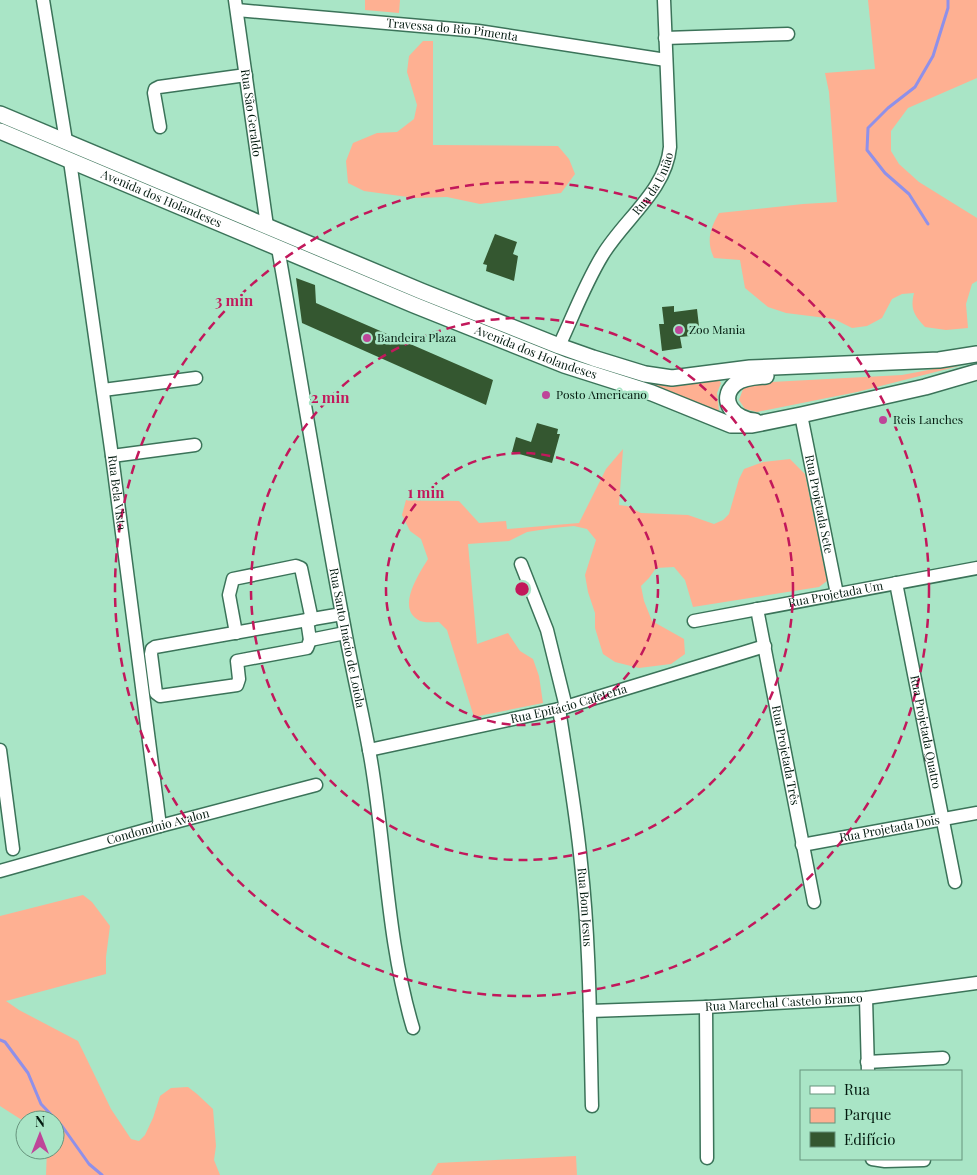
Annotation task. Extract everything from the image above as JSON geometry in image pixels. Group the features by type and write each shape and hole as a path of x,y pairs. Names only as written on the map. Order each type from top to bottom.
{"main road":[{"name":"Avenida dos Holandeses","path":"0,114 420,291 559,346 626,369 667,378 760,367 939,360 977,354"},
{"name":"Avenida dos Holandeses","path":"0,132 414,305 564,365 652,393 727,424 748,426 775,421 925,387 977,372"},
{"path":"775,421 749,421 735,415 729,403 733,387 747,378 939,360"}],"street":[{"path":"43,0 66,141"},
{"name":"Rua da União","path":"559,346 602,255 654,188 666,165 670,147 664,0"},
{"name":"Travessa do Rio Pimenta","path":"236,5 478,32 666,60"},
{"name":"Rua São Geraldo","path":"236,5 267,226"},
{"path":"665,38 788,34"},
{"path":"160,127 154,93 155,89 159,86 246,75"},
{"name":"Rua Bela Vista","path":"70,161 112,456 160,826"},
{"name":"Rua Santo Inácio de Loiola","path":"278,248 345,633 369,750 394,943 402,989 413,1028"},
{"path":"103,390 196,378"},
{"name":"Rua Projetada Sete","path":"801,415 837,594"},
{"path":"112,456 195,445"},
{"name":"Rua Bom Jesus","path":"521,564 547,630 563,708 581,863 589,960 592,1106"},
{"path":"236,633 228,595 233,579 296,566 301,568 309,620 310,640 307,648 237,661 239,680 237,684 160,696 156,693 150,654 155,647 236,633 309,620 342,614"},
{"name":"Rua Projetada Um","path":"694,621 977,568"},
{"name":"Rua Projetada Quatro","path":"896,583 955,882"},
{"name":"Rua Projetada Três","path":"757,609 814,902"},
{"path":"310,640 345,633"},
{"name":"Rua Epitácio Cafeteria","path":"369,750 563,708 765,646"},
{"path":"0,750 13,849"},
{"name":"Condomínio Avalon","path":"0,871 316,785"},
{"name":"Rua Projetada Dois","path":"802,846 977,813"},
{"name":"Rua Marechal Castelo Branco","path":"590,1011 866,998 977,983"},
{"path":"866,998 868,1067 943,1058"},
{"path":"706,1007 707,1158"},
{"path":"876,1160 885,1162 924,1160"}],"green space":[{"path":"365,0 400,0 399,13 365,10"},
{"path":"868,0 977,0 977,78 908,108 891,131 891,151 899,164 919,182 977,218 977,281 972,284 966,304 968,328 946,330 925,327 914,312 912,303 914,293 902,294 892,299 882,318 867,326 852,328 834,319 786,313 768,307 745,288 740,260 714,258 710,246 713,224 719,213 837,202 829,92 825,73 875,69"},
{"path":"423,41 433,41 433,145 558,146 569,159 575,174 561,193 480,204 447,197 415,198 364,191 348,183 346,161 353,143 377,133 397,132 414,119 417,105 407,72 409,56"},
{"path":"960,364 959,366 857,392 757,412 745,409 739,400 743,389 752,383 902,375"},
{"path":"719,380 721,383 717,393 718,412 651,387 655,384"},
{"path":"623,449 619,505 627,506 641,513 688,515 714,524 723,520 729,514 739,479 744,469 763,462 790,459 805,474 827,581 819,587 693,607 685,580 674,567 656,568 641,586 644,601 652,621 684,639 685,654 671,664 639,668 615,662 603,654 595,628 595,613 585,575 596,540 587,529 574,526 553,528 527,532 509,541 468,544 477,644 508,633 520,651 533,659 539,676 543,703 474,717 447,630 439,622 420,621 413,616 409,608 411,591 428,559 421,539 410,531 402,515 406,500 459,501 479,523 506,521 507,529 579,523 606,469"},
{"path":"83,895 92,902 110,926 106,974 6,1001 19,1010 78,1041 111,1109 131,1139 139,1141 145,1135 160,1096 171,1088 188,1087 197,1094 213,1109 216,1146 214,1160 220,1175 46,1175 47,1160 65,1160 65,1110 15,1110 15,1116 0,1106 0,916"},
{"path":"576,1156 577,1175 431,1175 438,1163"}],"building":[{"path":"495,234 517,242 513,254 518,256 514,281 486,271 487,265 483,264"},
{"name":"Bandeira Plaza","path":"296,278 315,285 316,303 493,380 486,405 302,323"},
{"name":"Zoo Mania","path":"674,306 674,312 697,309 700,335 680,337 682,348 662,351 659,324 664,324 662,307"},
{"path":"537,423 558,429 557,434 560,434 552,463 512,452 516,437 531,442"}],"waterway":[{"path":"928,224 909,194 885,173 867,150 868,128 888,108 915,87 933,56 948,8 948,0"},
{"path":"0,1040 5,1042 28,1073 41,1104 62,1126 89,1164 102,1175"}],"place":[{"name":"Zoo Mania","path":"679,330"},
{"name":"Bandeira Plaza","path":"367,338"},
{"name":"Posto Americano","path":"546,395"},
{"name":"Reis Lanches","path":"883,420"}]}
